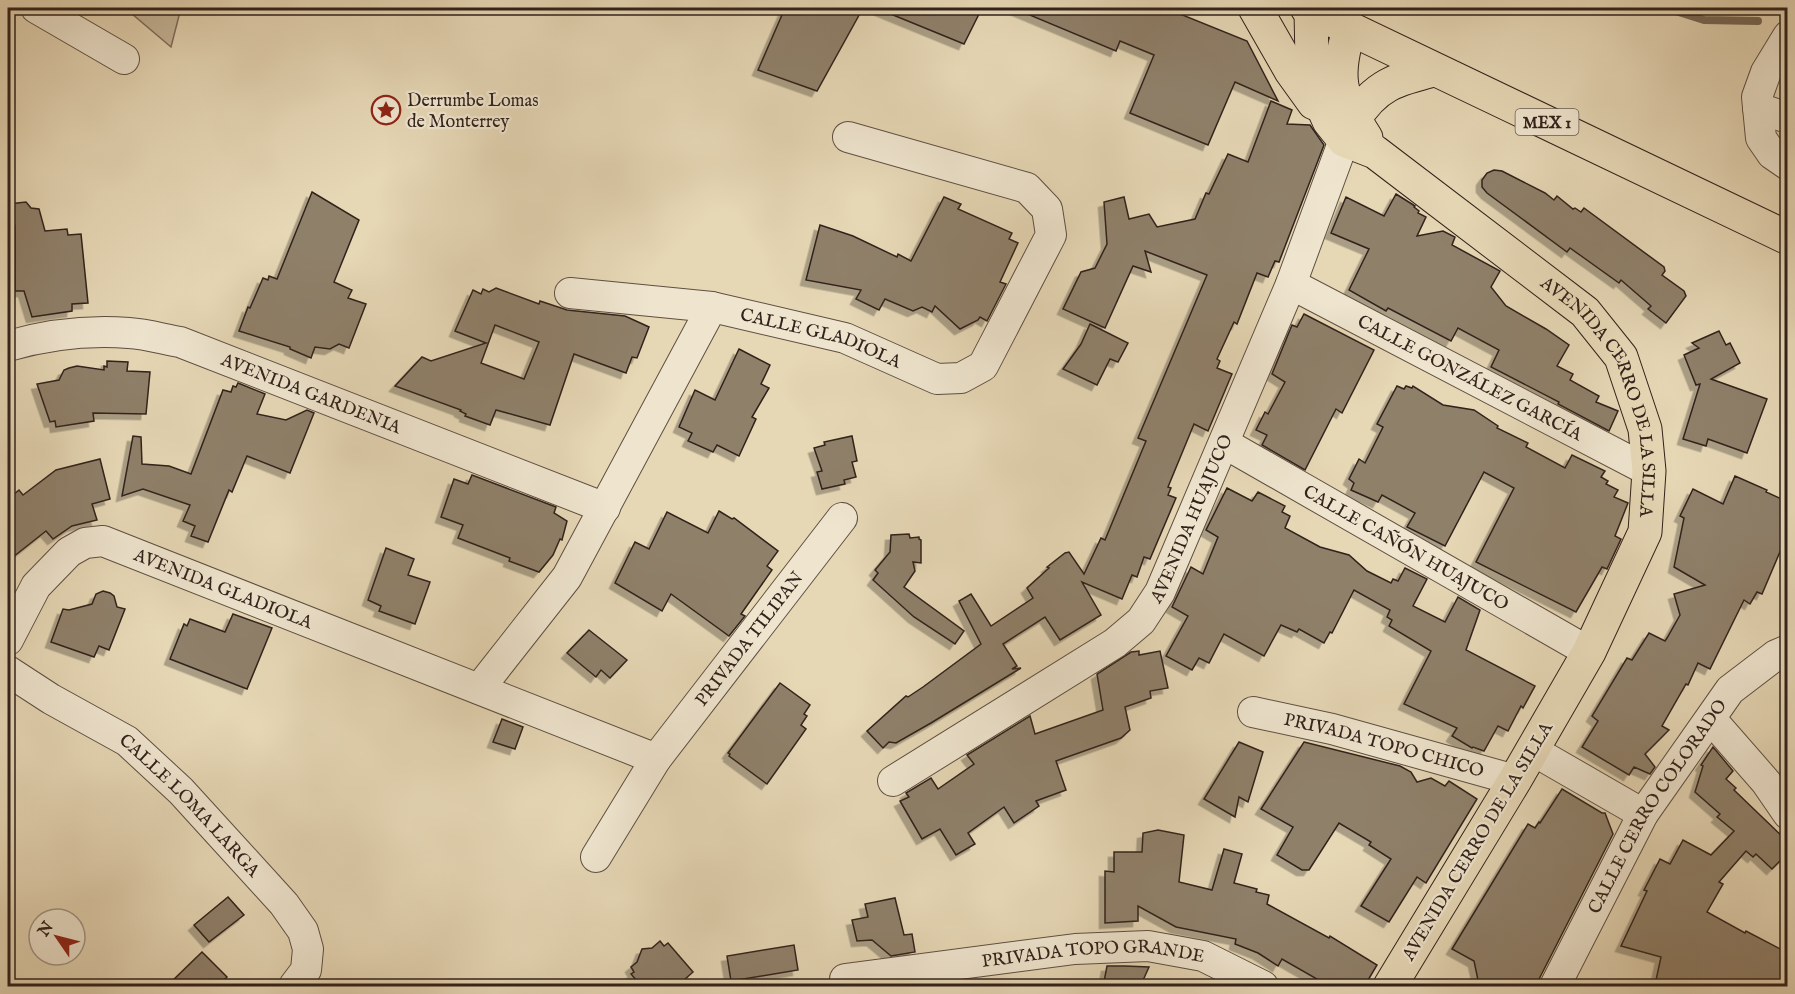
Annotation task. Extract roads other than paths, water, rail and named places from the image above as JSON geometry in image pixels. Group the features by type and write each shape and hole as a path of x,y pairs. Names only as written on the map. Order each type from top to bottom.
{"main road":[{"path":"1255,8 1291,71 1342,127"},
{"path":"1309,8 1316,87 1342,127"},
{"name":"MEX 1","path":"1309,8 1788,238"},
{"path":"1342,127 1340,86 1342,51 1350,28"},
{"path":"1342,127 1378,90 1389,83 1434,70"},
{"name":"AVENIDA CERRO DE LA SILLA","path":"1342,127 1585,312 1621,357 1645,429 1649,471 1645,532 1589,652 1390,987"}],"street":[{"path":"36,8 124,59"},
{"path":"1788,36 1766,72 1757,97 1761,138 1772,154 1788,165"},
{"path":"1758,108 1788,118"},
{"name":"AVENIDA HUAJUCO","path":"893,781 1115,644 1141,621 1160,592 1291,284 1342,127"},
{"name":"CALLE GLADIOLA","path":"570,293 712,307 845,338 937,379 961,378 982,366 1052,235 1047,209 1026,188 848,137"},
{"name":"CALLE GONZÁLEZ GARCÍA","path":"1291,284 1649,471"},
{"path":"656,759 479,689 567,577 712,307"},
{"name":"AVENIDA GARDENIA","path":"8,346 93,332 131,333 180,342 605,508"},
{"name":"CALLE CAÑÓN HUAJUCO","path":"1224,443 1589,652"},
{"name":"PRIVADA TILIPAN","path":"596,856 656,759 842,518"},
{"name":"AVENIDA GLADIOLA","path":"8,640 36,586 69,552 85,543 103,541 479,689"},
{"name":"CALLE CERRO COLORADO","path":"1555,987 1643,814 1730,690 1776,655 1788,650"},
{"name":"CALLE LOMA LARGA","path":"8,671 51,699 127,741 181,791 221,834 284,904 303,931 308,949 306,969 294,987"},
{"name":"PRIVADA TOPO CHICO","path":"1253,712 1332,729 1515,780"},
{"path":"1711,719 1766,782 1788,814"},
{"path":"1532,750 1643,814"},
{"name":"PRIVADA TOPO GRANDE","path":"845,979 1075,949 1148,946 1203,956 1263,987"}],"waterway":[{"path":"1666,8 1704,20 1758,21"}],"place":[{"name":"Derrumbe Lomas de Monterrey","path":"386,110"}]}
